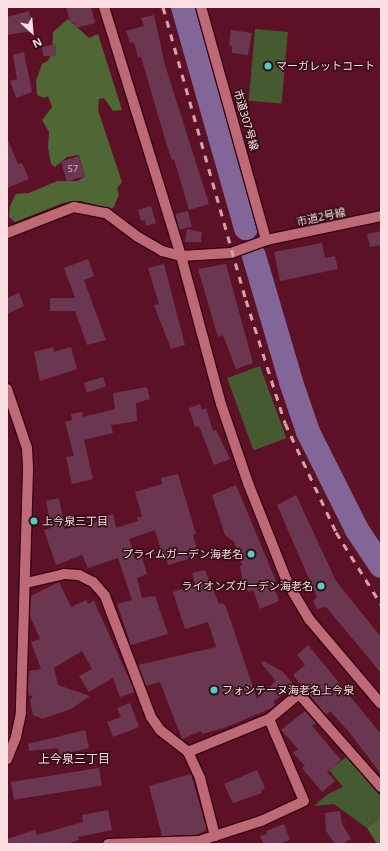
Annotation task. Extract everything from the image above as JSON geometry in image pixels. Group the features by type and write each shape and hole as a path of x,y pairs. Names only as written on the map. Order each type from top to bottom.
{"street":[{"path":"104,7 180,256 221,404 248,484 288,584 309,619 381,704"},
{"name":"市道307号線","path":"201,7 266,240"},
{"name":"市道2号線","path":"7,233 74,207 106,213 138,237 162,251 180,256 231,253 266,240 381,216"},
{"path":"7,389 27,448 26,583 21,713 16,737 7,760"},
{"path":"26,583 64,574 79,575 93,582 105,596 151,717 160,730 188,752 200,778 215,836"},
{"path":"188,752 270,718 299,694 381,787"},
{"path":"108,844 117,842 179,842 215,836 261,821 304,801 270,718"}],"green space":[{"path":"68,19 89,38 98,34 122,110 113,111 104,98 99,99 98,110 122,182 117,188 119,194 114,207 110,209 81,201 63,203 15,222 9,217 10,206 16,194 29,193 57,181 78,181 85,176 79,155 67,157 55,167 51,164 48,148 49,132 42,120 52,107 48,96 44,98 37,95 36,81 42,64 48,61 52,53 53,32"},
{"name":"マーガレットコート","path":"255,29 288,32 282,104 249,101"},
{"path":"260,366 286,438 253,450 227,378"},
{"path":"348,756 381,797 381,817 367,828 334,804 314,806 328,794 343,787 329,770"},
{"path":"381,817 381,844 377,844 367,828"}],"building":[{"path":"66,7 91,7 95,23 76,28 75,23 71,24"},
{"path":"29,11 33,31 7,35 7,17"},
{"path":"154,15 165,65 209,204 189,210 174,159 172,160 168,149 141,57 138,58 134,42 130,43 126,31 144,26 141,18"},
{"path":"231,30 252,33 248,55 232,53 232,46 229,45"},
{"path":"56,44 56,56 43,56 42,47"},
{"path":"24,52 32,92 16,98 10,81 17,79 13,55"},
{"path":"7,138 18,164 22,163 29,179 7,188"},
{"path":"79,156 85,176 67,182 61,162"},
{"path":"151,206 156,223 146,226 145,220 141,221 138,210"},
{"path":"188,211 192,227 179,230 175,214"},
{"path":"187,229 202,232 201,242 185,242"},
{"path":"381,231 381,245 370,247 367,234"},
{"path":"322,243 325,258 335,256 338,269 280,281 274,252"},
{"path":"88,259 94,276 84,280 106,340 87,345 75,311 50,311 50,298 75,298 64,268"},
{"path":"164,264 185,345 171,349 154,305 159,304 148,268"},
{"path":"226,264 253,363 236,369 223,335 218,337 198,269"},
{"path":"19,293 24,306 7,314 7,298"},
{"path":"53,347 54,352 71,347 77,369 40,381 34,352"},
{"path":"103,377 106,387 87,392 84,383"},
{"path":"147,387 150,399 136,403 137,421 111,425 113,433 84,440 93,479 72,484 66,457 74,456 65,422 72,420 71,414 82,412 83,417 115,409 113,393"},
{"path":"200,404 202,410 206,408 213,431 216,430 230,459 214,465 199,426 195,427 189,408"},
{"path":"178,474 196,534 193,535 197,549 190,551 192,558 168,565 166,556 163,557 155,530 129,539 136,560 142,558 147,574 137,578 142,598 155,596 168,634 131,645 117,604 132,600 118,558 88,568 82,555 56,565 44,530 51,528 46,501 59,498 65,529 97,522 96,518 113,514 116,528 138,521 137,518 142,516 135,492 162,484 161,478"},
{"name":"プライムガーデン海老名","path":"236,485 276,581 272,583 279,601 260,609 253,590 249,592 243,583 240,566 242,565 234,542 225,535 212,495"},
{"name":"ライオンズガーデン海老名","path":"296,495 336,581 381,637 381,673 326,607 317,609 313,601 317,597 277,505"},
{"path":"205,570 219,604 223,603 226,607 257,699 276,681 261,663 264,661 283,672 294,685 273,702 275,705 270,709 224,728 202,734 201,731 182,739 160,682 146,686 138,665 216,647 208,622 185,629 173,592 195,584 192,573"},
{"path":"59,582 71,607 86,600 88,604 94,601 135,692 120,697 113,678 89,692 79,676 92,669 82,651 54,668 58,685 90,696 71,709 42,719 33,715 30,700 33,695 29,696 28,689 29,671 41,669 31,642 40,639 30,616 31,596"},
{"path":"308,645 381,734 381,774 349,732 330,711 326,715 293,675 305,665 297,655"},
{"path":"130,703 139,727 113,737 107,722 121,717 117,708"},
{"path":"305,711 316,723 312,726 341,760 327,772 335,781 322,792 302,768 305,766 293,753 298,749 281,730"},
{"path":"85,730 89,748 60,755 58,748 29,751 28,744"},
{"path":"99,768 102,786 14,800 11,782"},
{"path":"257,770 265,788 261,790 262,793 233,803 224,784"},
{"path":"191,774 207,830 196,835 162,836 149,786"},
{"path":"108,810 112,830 78,837 79,840 66,844 7,844 7,839 35,830 37,835 83,822 82,815"},
{"path":"340,811 342,824 351,839 342,844 335,844 326,831 325,813"},
{"path":"284,824 290,840 279,844 263,844 260,836 267,834 266,831"}],"waterway":[{"path":"183,7 246,228"},
{"path":"254,256 291,382 308,432 357,530 381,566"}],"railway":[{"path":"163,7 246,300 285,423 336,532 381,604"}],"place":[{"name":"マーガレットコート","path":"268,66"},
{"name":"上今泉三丁目","path":"34,521"},
{"name":"プライムガーデン海老名","path":"251,554"},
{"name":"ライオンズガーデン海老名","path":"321,586"},
{"name":"フォンテーヌ海老名上今泉","path":"214,690"}],"district":[{"name":"上今泉三丁目","path":"74,759"}]}
